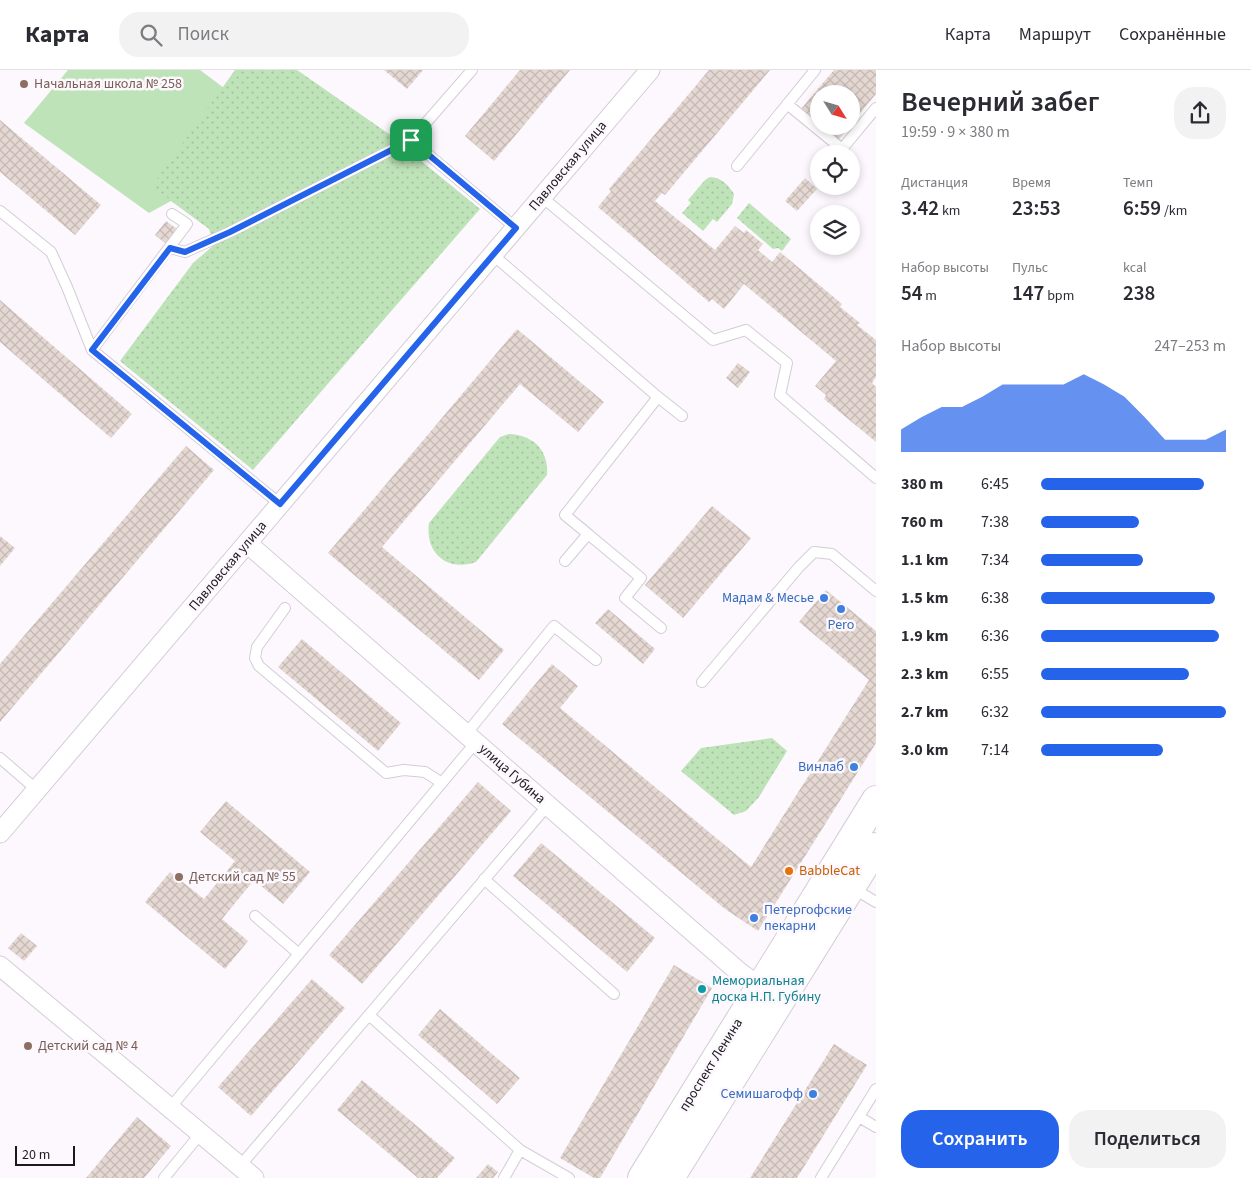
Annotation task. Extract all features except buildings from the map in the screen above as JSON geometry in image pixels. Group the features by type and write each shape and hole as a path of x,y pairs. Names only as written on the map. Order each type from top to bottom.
{"main road":[{"name":"проспект Ленина","path":"670,1178 876,800"},
{"name":"проспект Ленина","path":"642,1178 771,994 851,887 876,847"}],"street":[{"name":"Павловская улица","path":"0,833 650,70"},
{"name":"улица Губина","path":"248,542 739,972 771,994"},
{"path":"0,966 247,1172"}],"lane":[{"path":"170,248 185,252 230,232 411,140 472,70"},
{"path":"737,166 815,70"},
{"path":"787,104 842,149 876,108"},
{"path":"411,140 516,228"},
{"path":"542,197 713,340 746,330 787,363 780,395 876,478"},
{"path":"0,211 51,252 92,350 280,504"},
{"path":"92,350 187,224 172,214"},
{"path":"493,255 682,416"},
{"path":"658,397 565,515 641,578 625,598 661,628"},
{"path":"565,561 588,534"},
{"path":"702,682 799,567 814,552 832,554 876,591"},
{"path":"285,608 257,647 255,658 259,666 386,773 404,770 424,772 442,783"},
{"path":"170,1108 442,783 471,738 554,626 596,660"},
{"path":"0,758 37,790"},
{"path":"247,1172 369,1015 548,805"},
{"path":"484,880 614,994"},
{"path":"851,887 876,902"},
{"path":"256,916 299,954"},
{"path":"369,1015 520,1150 569,1178"},
{"path":"821,1178 876,1089"},
{"path":"859,1117 876,1127"},
{"path":"164,1178 201,1134"},
{"path":"504,1178 520,1150"}],"green space":[{"path":"68,70 200,70 236,97 204,225 171,201 149,213 24,123"},
{"path":"235,70 297,70 399,141 480,209 253,470 120,361 193,263 214,245 209,229 152,186"},
{"path":"710,177 721,180 734,194 732,204 717,222 713,219 703,231 682,213 691,203 688,200 705,180"},
{"path":"749,203 791,239 782,251 778,248 773,249 737,218"},
{"path":"509,434 525,437 538,446 545,458 547,475 476,562 456,564 447,562 434,551 429,534 429,523 500,437"},
{"path":"772,738 787,751 759,797 746,811 734,815 681,771 701,748"}],"place":[{"name":"Начальная школа № 258","path":"24,84"},
{"name":"Мадам & Месье","path":"824,598"},
{"name":"Pero","path":"841,609"},
{"name":"Винлаб","path":"854,767"},
{"name":"BabbleCat","path":"789,871"},
{"name":"Детский сад № 55","path":"179,877"},
{"name":"Петергофские пекарни","path":"754,918"},
{"name":"Мемориальная доска Н.П. Губину","path":"702,989"},
{"name":"Детский сад № 4","path":"28,1046"},
{"name":"Семишагофф","path":"813,1094"}],"route":[{"path":"411,140 516,228 280,504 176,421 92,350 170,248 185,252 230,232 411,140"}]}
